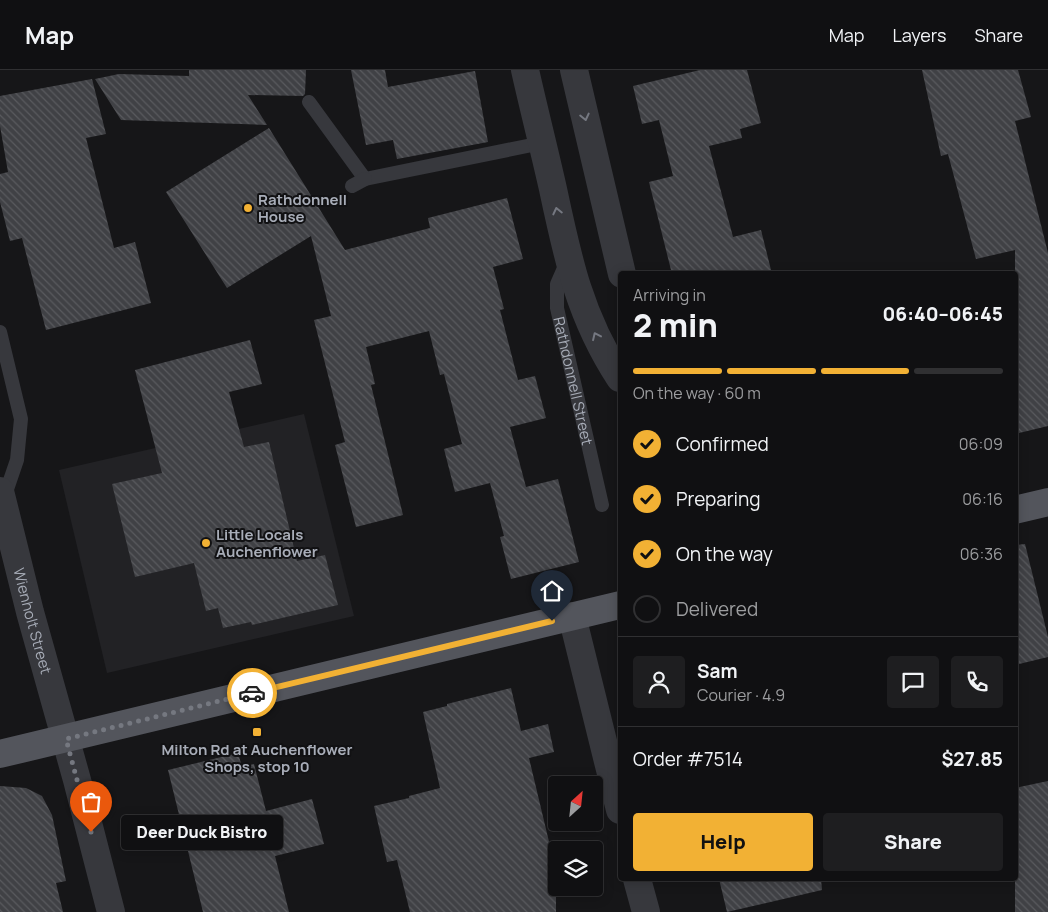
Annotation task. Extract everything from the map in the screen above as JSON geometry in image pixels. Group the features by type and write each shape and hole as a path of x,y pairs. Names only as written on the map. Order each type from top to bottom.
{"main road":[{"path":"1018,509 1048,502"},
{"path":"0,754 618,605"}],"street":[{"name":"Rathdonnell Street","path":"525,70 568,259 588,319 600,345 618,375"},
{"path":"574,70 621,271"},
{"name":"Wienholt Street","path":"1,496 32,621 66,739 111,912"},
{"path":"572,616 618,802"},
{"path":"638,881 646,912"}],"lane":[{"path":"309,102 358,182 542,143"},
{"name":"Rathdonnell Street","path":"568,259 557,284 557,308 602,505"},
{"name":"Wienholt Street","path":"0,332 22,419 17,460 1,496"}],"shaded area":[{"name":"Little Locals Auchenflower","path":"304,414 354,616 107,673 59,470"}],"building":[{"path":"189,70 306,70 305,94 303,96 248,95 267,125 121,120 95,79 119,74 189,76"},
{"path":"351,70 385,70 388,87 475,71 488,142 397,159 393,140 366,145"},
{"path":"700,70 747,70 761,123 740,129 742,138 709,146 733,237 761,230 771,271 671,271 649,182 673,176 659,120 642,124 633,86"},
{"path":"922,70 1018,70 1031,117 1015,121 1048,253 1048,426 1018,433 1018,271 1015,271 1015,250 976,259 948,154 941,156"},
{"path":"92,79 106,134 86,138 114,248 135,242 151,303 46,330 22,238 10,241 0,202 0,174 8,172 0,126 0,96"},
{"path":"269,128 345,250 430,228 428,218 507,198 523,259 493,267 504,309 500,310 518,380 535,376 546,418 510,427 526,487 558,479 579,562 511,579 500,537 504,536 490,483 455,492 444,449 462,444 444,374 440,375 429,331 366,347 375,384 371,385 403,515 356,527 335,445 345,442 314,320 331,316 311,236 227,288 166,192"},
{"path":"250,340 262,384 229,392 244,447 269,442 297,561 325,555 338,605 252,625 251,622 223,628 218,608 206,611 194,563 135,577 112,484 162,473 135,370"},
{"path":"1025,544 1048,637 1048,657 1018,664 1018,545"},
{"path":"511,688 521,731 548,724 554,752 529,758 549,841 548,896 556,896 556,912 410,912 397,860 387,862 374,806 440,788 423,712 447,706 447,704"},
{"path":"238,753 242,767 254,764 266,811 312,799 324,844 275,856 289,912 203,912 168,770"},
{"path":"1048,781 1048,912 1015,912 1015,881 1018,881 1018,787"},
{"path":"0,786 26,788 42,796 52,815 66,881 56,883 63,912 0,912"},
{"path":"719,881 821,881 822,890 727,912"}],"way so far":[{"path":"91,832 66,739 252,693"}],"place":[{"name":"Rathdonnell House","path":"248,208"},
{"name":"Little Locals Auchenflower","path":"206,543"},
{"name":"Milton Rd at Auchenflower Shops, stop 10","path":"257,732"},
{"name":"Deer Duck Bistro","path":"91,832"}],"route":[{"path":"252,693 552,621"}]}
